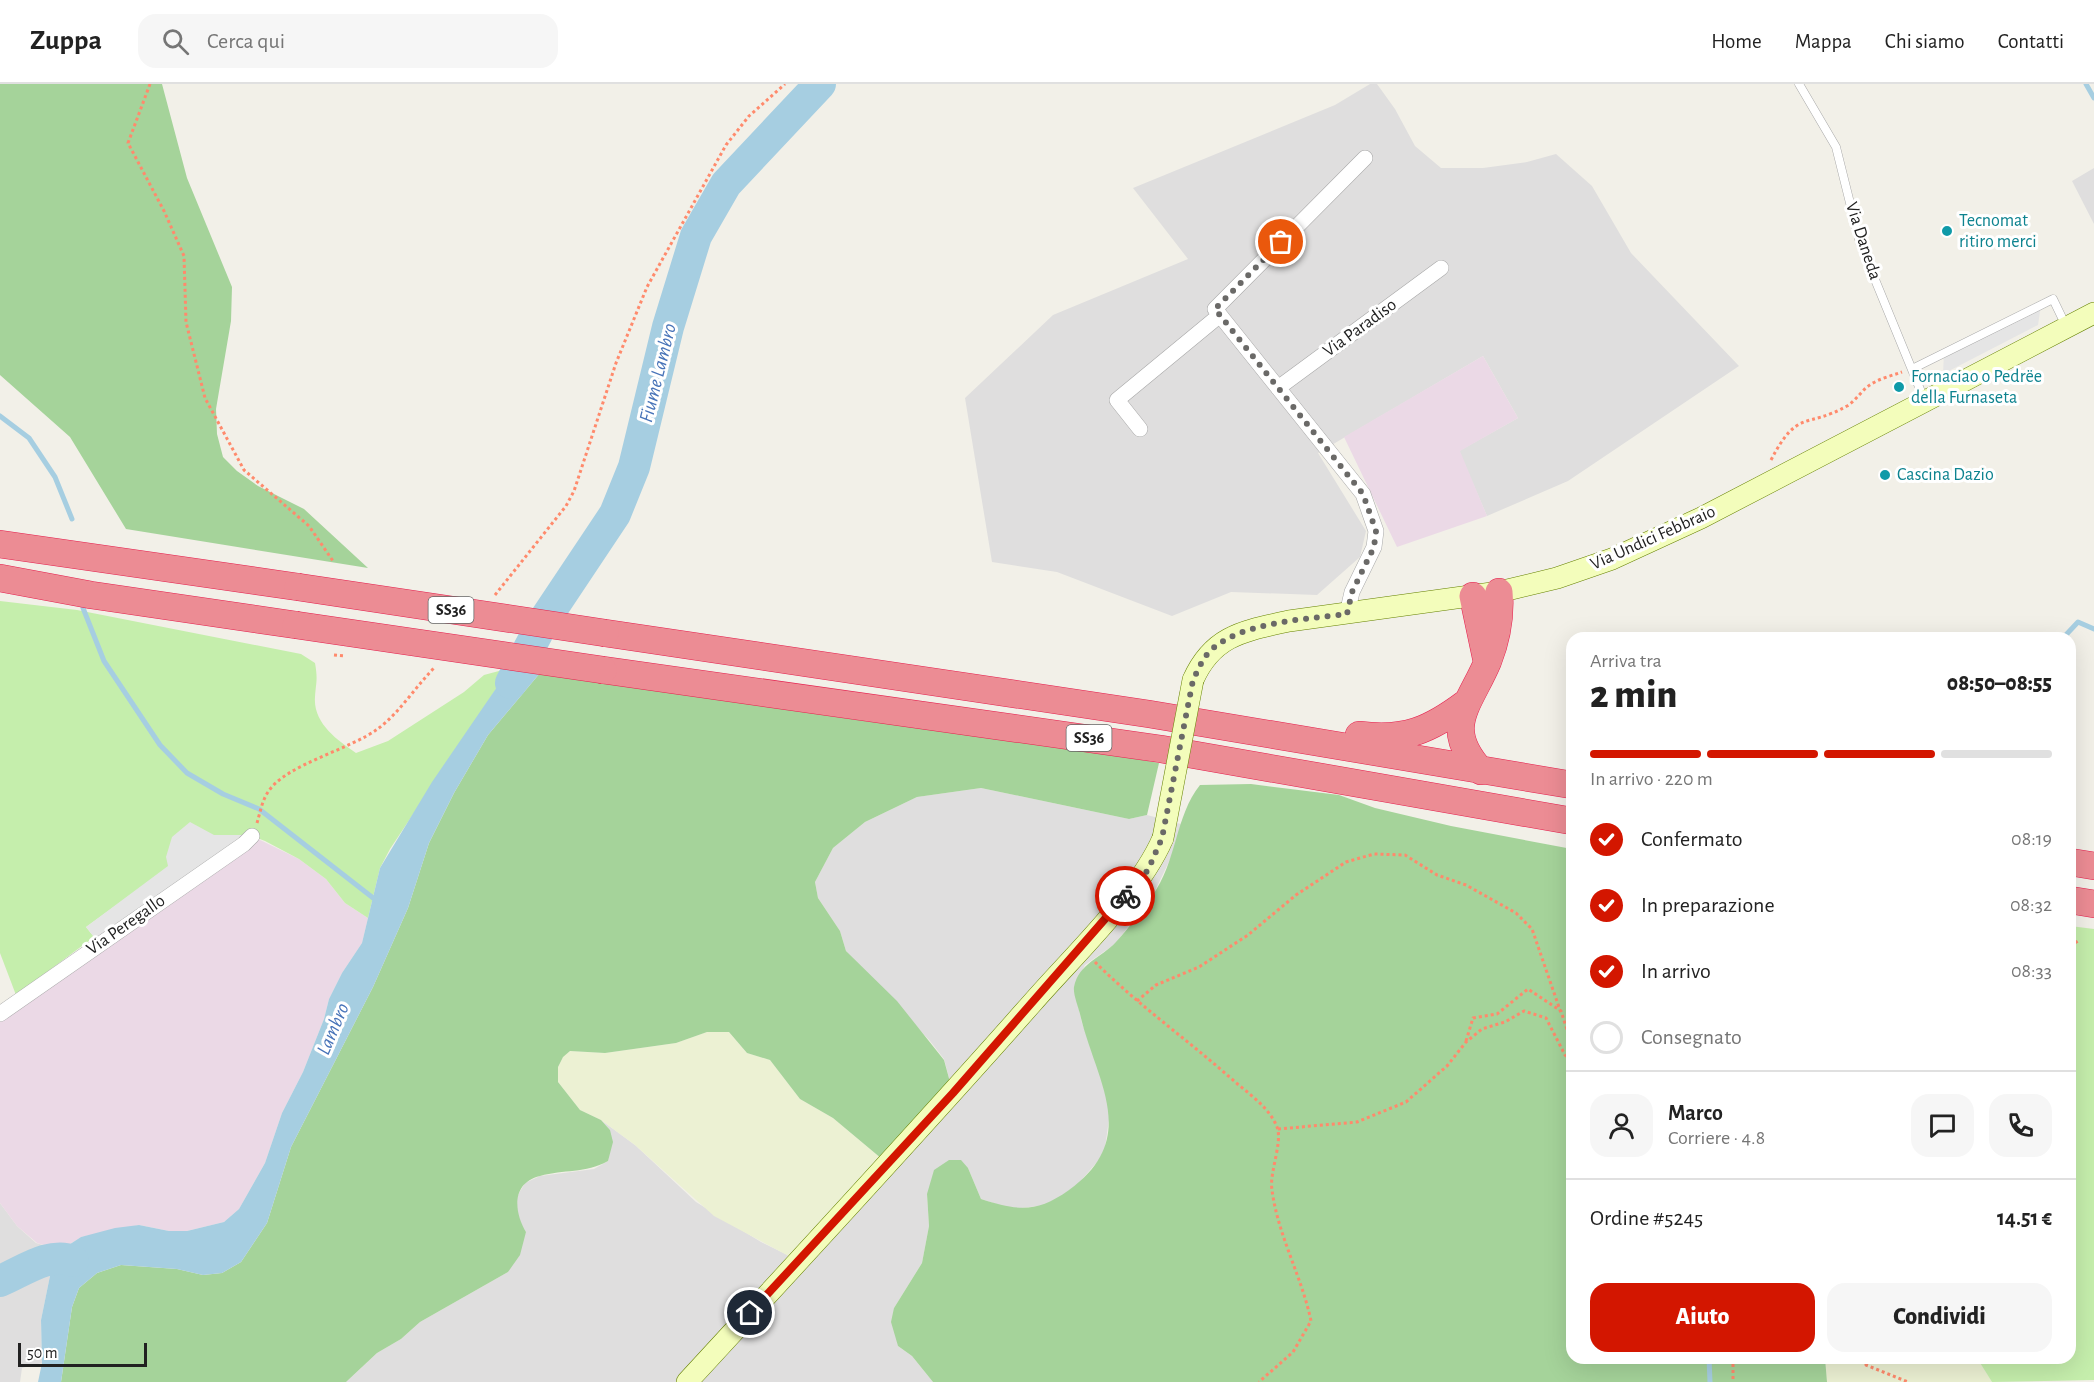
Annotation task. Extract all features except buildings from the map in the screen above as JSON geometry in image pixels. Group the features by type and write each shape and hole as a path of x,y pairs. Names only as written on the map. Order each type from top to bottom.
{"highway":[{"name":"SS36","path":"0,544 1149,714 1566,784"},
{"name":"SS36","path":"0,578 91,595 1161,749 1566,820"},
{"path":"1481,771 1467,755 1459,728 1466,703 1487,662 1486,594"},
{"path":"1149,714 1214,713 1366,736 1394,737 1430,728 1466,703"},
{"path":"2076,863 2094,866"},
{"path":"2076,901 2094,904"}],"street":[{"path":"1347,614 1352,592 1374,547 1376,531 1372,513 1363,494 1215,309 1365,158"},
{"name":"Via Paradiso","path":"1278,388 1441,268"},
{"name":"Via Undici Febbraio","path":"687,1382 953,1093 1148,870 1162,838 1193,680 1209,651 1234,636 1289,621 1486,594 1557,578 1612,559 1701,518 2094,313"},
{"path":"1140,429 1117,400 1220,315"},
{"name":"Via Peregallo","path":"0,1014 244,844 254,830"}],"lane":[{"name":"Via Daneda","path":"1799,84 1836,147 1860,243 1925,400"},
{"path":"1912,369 2053,299 2067,327"}],"path":[{"path":"150,84 128,143 165,212 184,256 186,322 205,398 243,470 309,526 333,561"},
{"path":"499,591 558,519 574,491 616,363 647,287 726,144 749,116 785,84"},
{"path":"1766,467 1781,440 1801,422 1839,410 1851,403 1873,383 1912,369"},
{"path":"254,830 267,793 292,771 344,748 381,727 436,665"},
{"path":"1137,1001 1156,985 1199,967 1248,935 1296,895 1346,862 1374,854 1405,855 1437,875 1466,885 1516,913 1532,929 1566,1028"},
{"path":"1081,947 1137,1001 1171,1027 1267,1110 1278,1129 1271,1189 1290,1256 1305,1290 1311,1321 1293,1352 1259,1382"},
{"path":"1466,1042 1473,1018 1497,1014 1528,989 1561,1013"},
{"path":"1278,1129 1357,1122 1406,1102 1447,1066 1466,1042 1482,1029 1505,1022 1524,1011 1546,1018 1566,1056"},
{"path":"1733,1364 1733,1382"},
{"path":"1866,1364 1908,1382"}],"shaded area":[{"path":"1370,84 1377,84 1395,109 1415,146 1441,168 1483,168 1527,162 1556,154 1592,186 1631,253 1739,366 1568,481 1487,516 1459,451 1518,418 1483,356 1318,453 1366,531 1360,557 1317,595 1231,592 1172,616 1057,572 992,562 965,398 1053,315 1188,259 1133,188 1335,105"},
{"path":"2094,168 2094,224 2072,181"},
{"path":"2041,305 2038,325 1943,374 1944,353"},
{"path":"1483,356 1518,418 1460,451 1487,516 1397,547 1344,437"},
{"path":"981,788 1129,819 1147,815 1181,824 1174,851 1154,893 1115,944 1085,965 1074,988 1082,1023 1101,1074 1110,1113 1104,1154 1078,1184 1049,1205 1011,1209 981,1199 968,1168 927,1194 929,1226 922,1263 894,1308 898,1346 912,1356 933,1382 346,1382 377,1353 401,1339 420,1322 508,1272 526,1232 517,1218 515,1204 525,1183 540,1176 594,1169 608,1161 610,1130 601,1120 635,1145 696,1202 761,1242 798,1260 953,1093 944,1059 846,951 840,931 818,898 815,882 833,848 865,822 917,797"},
{"path":"190,822 214,835 243,835 98,942 86,927 168,866 166,857 172,837"},
{"path":"252,836 299,859 326,879 345,903 368,918 362,943 342,973 329,999 324,1019 303,1072 282,1113 265,1163 239,1209 224,1222 187,1231 169,1231 139,1225 81,1237 61,1250 37,1243 17,1226 0,1203 0,1014"},
{"path":"0,1203 17,1226 36,1243 61,1250 51,1271 41,1320 42,1363 22,1368 20,1382 0,1382"}],"green space":[{"path":"0,84 162,84 187,178 232,287 231,321 216,409 217,434 223,457 237,471 258,486 304,509 368,568 126,529 70,437 0,375"},
{"path":"0,601 77,610 301,654 315,663 317,677 315,706 322,723 334,736 356,753 388,741 464,692 484,675 510,668 390,849 380,868 368,918 345,903 326,879 299,859 252,836 214,835 86,927 94,937 16,995 0,953"},
{"path":"540,673 865,721 1030,740 1159,763 1147,815 1129,819 981,788 917,797 865,822 833,848 815,882 818,898 840,931 846,951 897,1001 944,1060 953,1093 888,1164 833,1118 800,1099 770,1060 747,1053 729,1032 707,1032 676,1043 605,1053 570,1051 563,1057 558,1067 558,1082 580,1110 601,1120 610,1130 613,1142 608,1161 583,1170 540,1176 524,1185 518,1199 518,1207 526,1232 520,1255 508,1272 420,1322 401,1339 377,1353 346,1382 61,1382 72,1307 79,1288 97,1273 121,1265 177,1269 203,1275 222,1273 241,1262 267,1223 291,1147 373,987 408,908 429,843 454,793 488,735"},
{"path":"1251,784 1339,795 1375,808 1451,826 1566,848 1566,1364 1826,1364 1827,1382 933,1382 912,1356 898,1346 891,1322 894,1308 922,1263 929,1226 927,1194 934,1170 949,1160 961,1160 968,1168 981,1199 1006,1206 1027,1208 1047,1203 1058,1197 1091,1170 1104,1149 1109,1128 1108,1107 1074,987 1086,966 1116,942 1152,896 1167,869 1185,811 1200,785"},
{"path":"2076,927 2094,929 2094,1380 1992,1382 1981,1364 2076,1364"},
{"path":"707,1032 729,1032 747,1053 770,1060 800,1099 833,1118 888,1164 798,1261 714,1216 635,1145 601,1120 580,1110 558,1082 558,1067 563,1056 570,1051 605,1053 676,1043"},
{"path":"1826,1364 1981,1364 1992,1382 1827,1382"}],"water":[{"path":"510,668 540,673 488,735 454,793 429,843 408,908 373,987 291,1147 267,1223 241,1262 222,1273 203,1275 177,1269 121,1265 97,1273 79,1288 72,1307 61,1382 38,1382 42,1363 41,1320 51,1271 61,1250 81,1237 115,1228 139,1225 169,1231 187,1231 224,1222 239,1209 265,1163 282,1113 303,1072 324,1019 329,999 342,973 362,943 380,868 432,782"}],"waterway":[{"name":"Fiume Lambro","path":"511,683 543,622 615,514 634,467 668,327 696,236 726,184 820,84"},
{"path":"2086,84 2094,98"},
{"path":"0,416 29,438 55,477 72,519"},
{"path":"83,608 104,661 160,745 187,773 223,794 259,809 377,901"},
{"path":"2069,632 2078,622 2094,629"},
{"name":"Lambro","path":"0,1281 46,1261 55,1259 73,1261"},
{"path":"1709,1364 1710,1382"}],"way so far":[{"path":"1125,896 1148,870 1162,838 1193,680 1209,651 1234,636 1261,627 1347,614 1352,592 1374,547 1376,531 1372,513 1363,494 1215,309 1281,242"}],"place":[{"name":"Tecnomat ritiro merci","path":"1947,231"},
{"name":"Fornaciao o Pedrëe della Furnaseta","path":"1899,387"},
{"name":"Cascina Dazio","path":"1885,475"}],"route":[{"path":"750,1313 953,1093 1125,896"}]}
